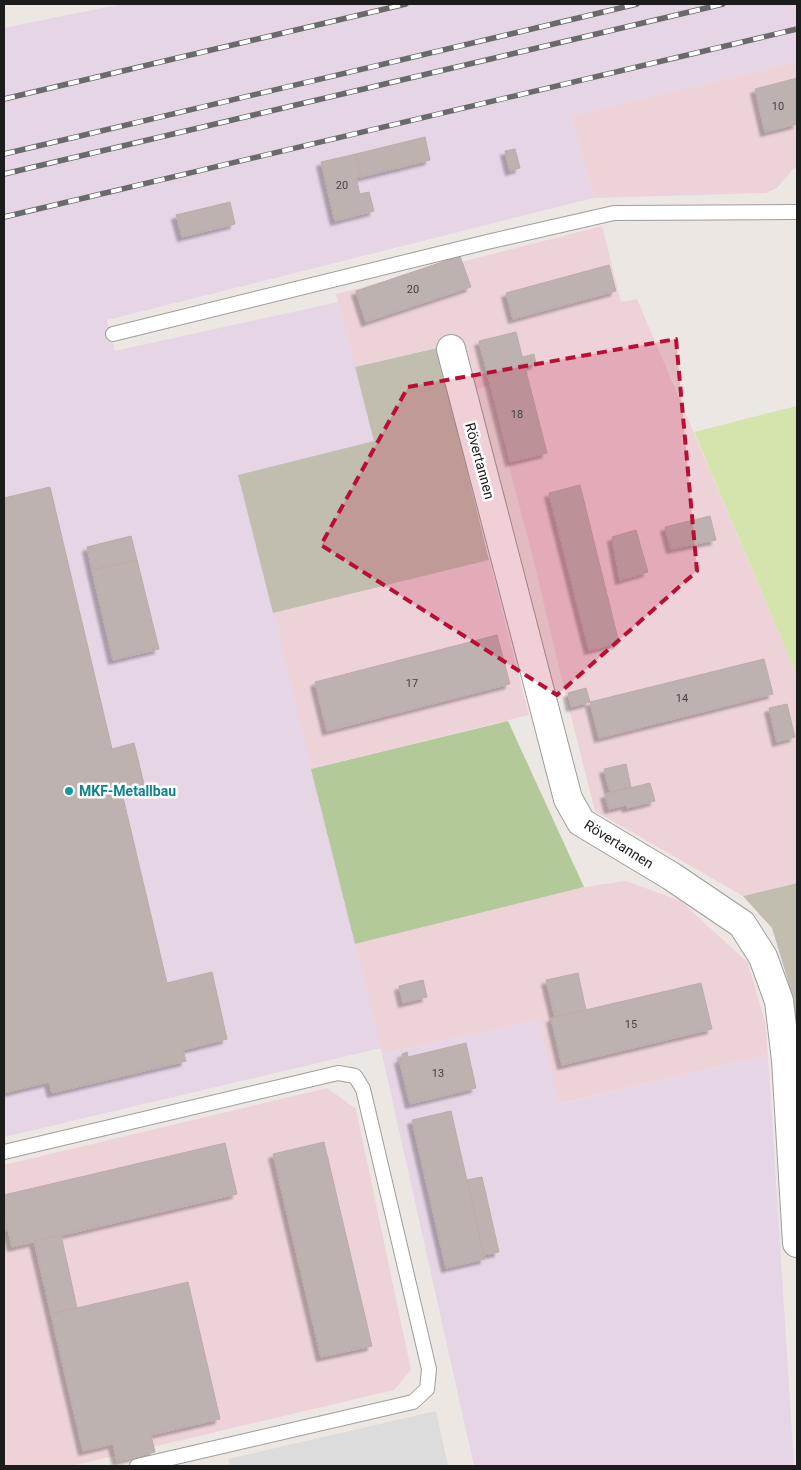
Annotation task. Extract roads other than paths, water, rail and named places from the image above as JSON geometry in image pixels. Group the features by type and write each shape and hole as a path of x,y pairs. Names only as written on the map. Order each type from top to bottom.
{"street":[{"name":"Rövertannen","path":"451,349 568,799 581,822 671,876 742,924 763,957 779,1000 786,1060 797,1243"}],"lane":[{"path":"113,334 487,242 614,213 797,212"},
{"path":"4,1152 338,1073 355,1076 363,1089 429,1369 427,1389 413,1402 137,1466"}],"railway":[{"path":"4,99 406,4"},
{"path":"4,154 637,4"},
{"path":"4,174 723,4"},
{"path":"4,217 797,29"}],"place":[{"name":"MKF-Metallbau","path":"69,791"}]}
